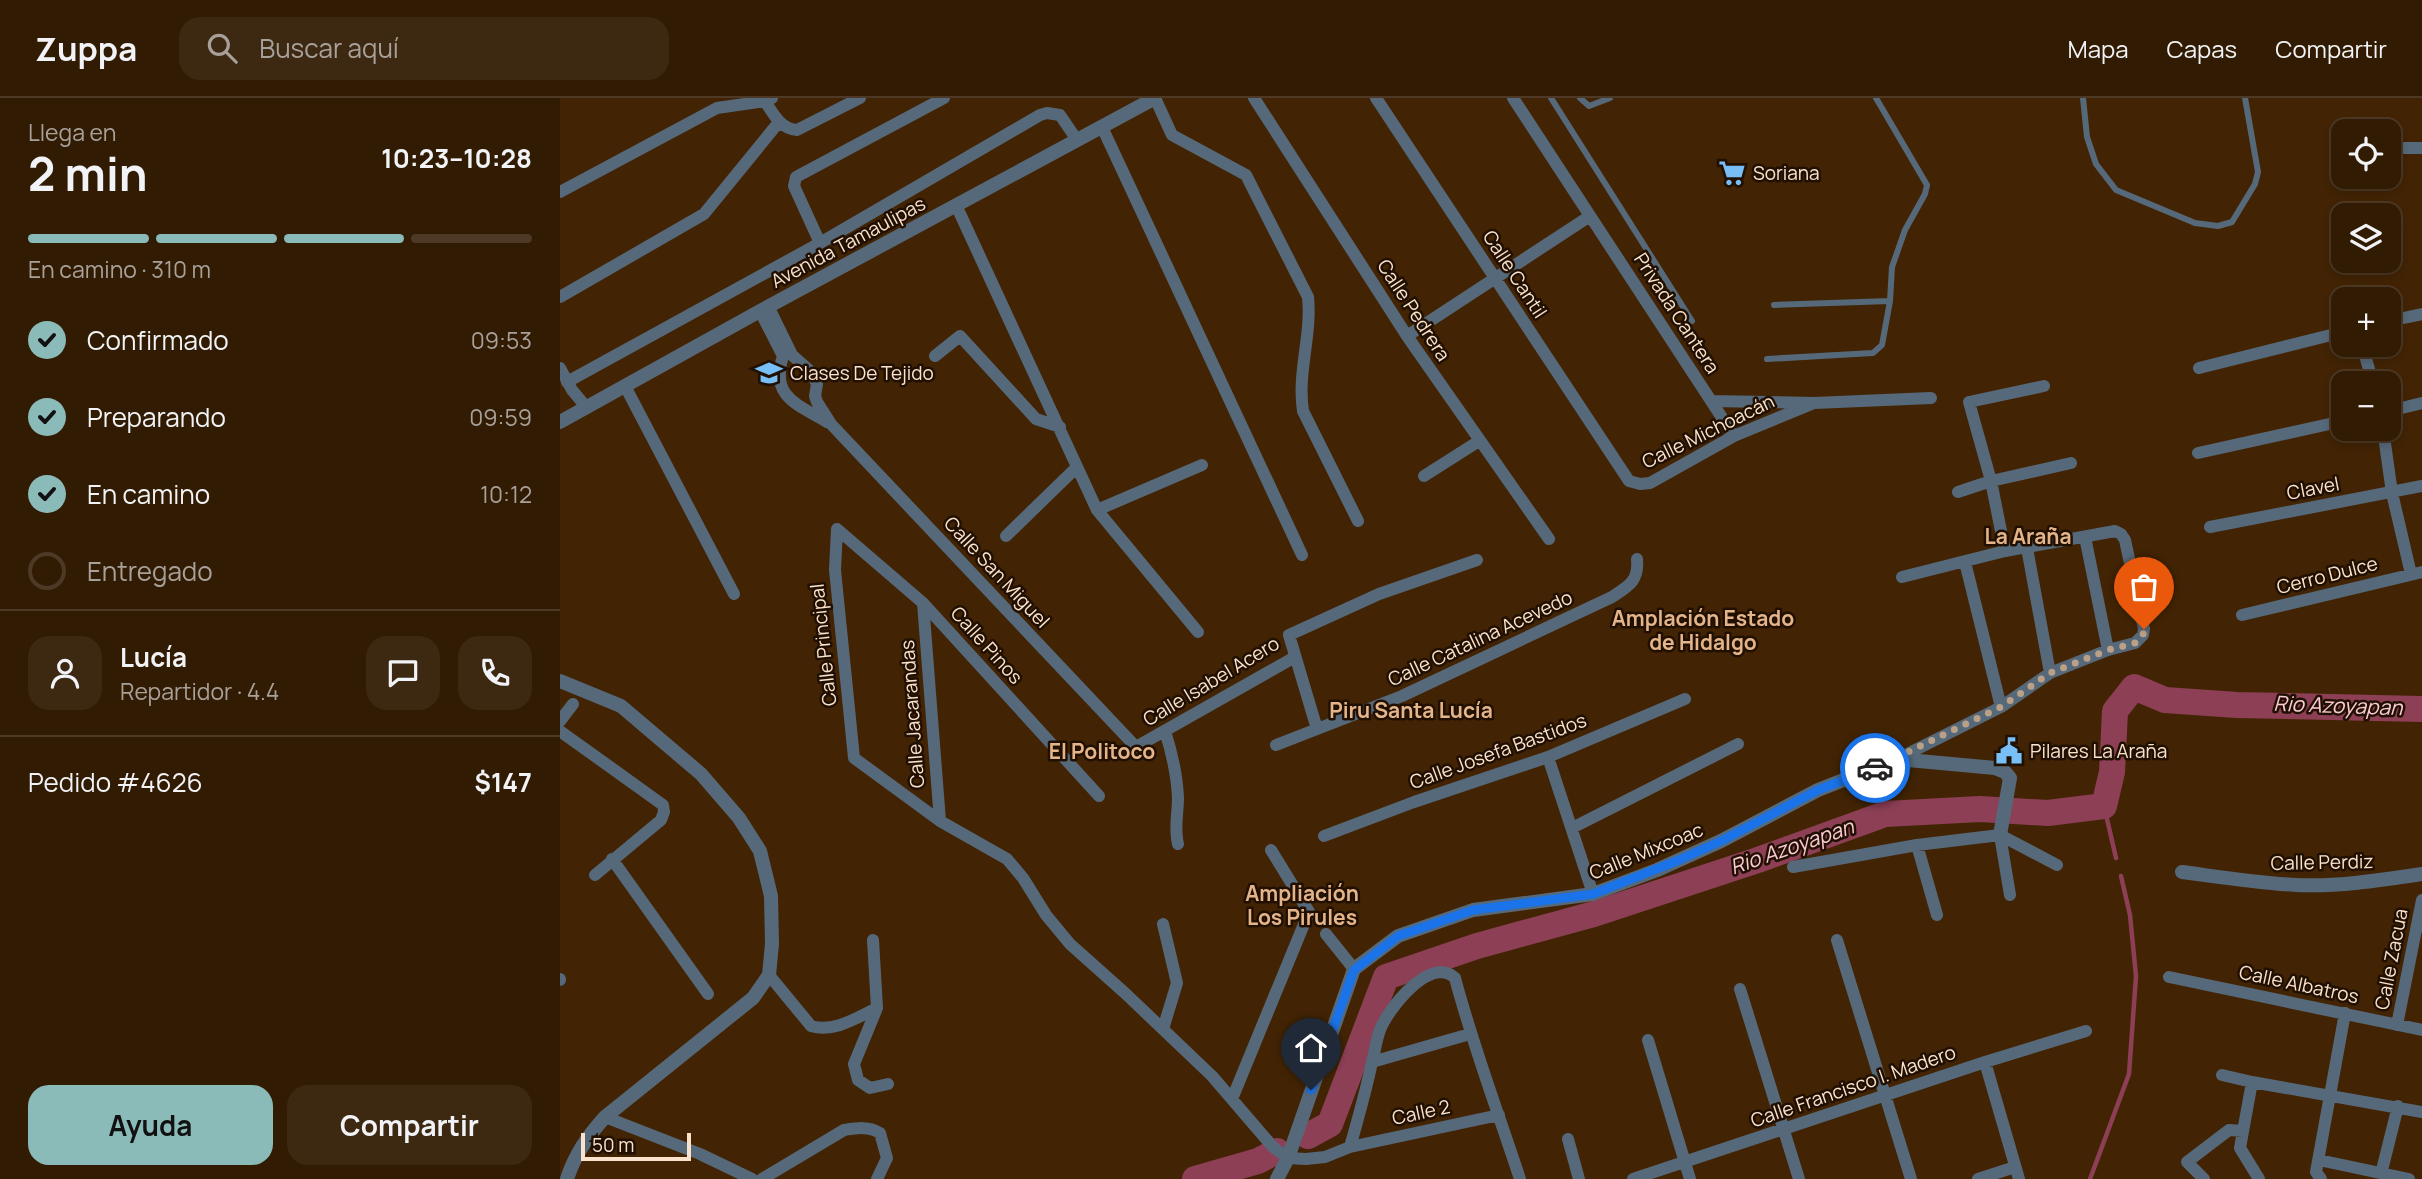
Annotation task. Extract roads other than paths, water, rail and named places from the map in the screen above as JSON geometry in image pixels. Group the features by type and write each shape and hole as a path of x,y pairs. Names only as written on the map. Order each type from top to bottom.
{"street":[{"path":"560,192 717,108 768,100 779,122 797,131 860,98"},
{"path":"820,243 794,186 796,177 944,98"},
{"path":"1155,98 1172,135 1246,175 1308,297 1310,318 1300,392 1303,411 1358,522"},
{"name":"Avenida Tamaulipas","path":"560,422 764,308 1155,98"},
{"name":"Calle Pedrera","path":"1254,98 1407,336 1549,539"},
{"name":"Calle Cantil","path":"1376,98 1622,471"},
{"name":"Privada Cantera","path":"1513,98 1712,401 1814,403 1931,398"},
{"path":"567,382 820,243 1040,115 1060,115 1077,140"},
{"path":"560,297 704,214 779,122"},
{"path":"1102,127 1302,555"},
{"path":"2401,148 2422,148"},
{"path":"956,205 1097,510 1198,632"},
{"path":"1407,336 1590,216"},
{"name":"Calle San Miguel","path":"764,308 788,355 810,370 817,384 815,396 831,424 1136,747"},
{"path":"2401,318 2422,314"},
{"path":"2199,368 2331,335"},
{"path":"935,356 960,336 1036,419 1060,427"},
{"name":"Calle San Miguel","path":"788,355 778,372 780,386 795,403 831,424"},
{"path":"560,368 587,408"},
{"path":"625,386 734,594"},
{"path":"2005,551 1991,481 1969,402 2044,386"},
{"path":"795,403 808,401 815,396"},
{"path":"1712,401 1734,436"},
{"name":"Calle Michoacán","path":"1622,471 1629,481 1650,484 1734,436 1814,403"},
{"path":"2401,408 2422,403"},
{"path":"2198,453 2331,425"},
{"path":"1424,476 1479,441"},
{"path":"2385,441 2392,493 2417,573"},
{"path":"1958,492 1991,481 2071,463"},
{"path":"1097,510 1202,465"},
{"path":"1006,536 1077,467"},
{"name":"Clavel","path":"2210,527 2422,486"},
{"name":"Calle Pinos","path":"837,529 923,603 1099,796"},
{"name":"Calle Principal","path":"837,529 835,570 854,758 940,821"},
{"path":"1897,759 2001,707 2050,673 2108,650 2135,643 2143,635 2125,540 2121,534 2111,531 2005,551 1902,577"},
{"path":"2085,537 2108,650"},
{"path":"2027,548 2050,673"},
{"name":"Calle Catalina Acevedo","path":"1276,745 1402,696 1612,597 1633,582 1638,571 1637,559"},
{"name":"Calle Isabel Acero","path":"1136,747 1295,657 1289,635 1379,594 1477,560"},
{"path":"1965,562 2001,707"},
{"name":"Cerro Dulce","path":"2242,615 2417,573"},
{"name":"Calle Jacarandas","path":"923,603 940,821"},
{"path":"1295,657 1317,729"},
{"path":"560,681 621,706 701,774 739,818 760,851 771,896 772,944 769,975 753,998 605,1117 587,1137 572,1162 567,1179"},
{"name":"Calle Josefa Bastidos","path":"1324,836 1413,802 1548,757 1685,699"},
{"path":"560,721 573,704"},
{"path":"560,731 663,805 661,820 594,875"},
{"path":"1166,731 1175,764 1178,800 1175,832 1178,844"},
{"path":"1572,828 1738,744"},
{"path":"1548,757 1593,894"},
{"path":"1897,759 1995,768 2005,772 2010,778 2000,835 2010,895"},
{"name":"Calle Mixcoac","path":"1354,970 1398,936 1473,910 1593,894 1679,860 1818,790 1897,759"},
{"path":"940,821 1007,859 1023,878 1045,915 1070,944 1212,1076 1273,1147 1288,1158"},
{"path":"1793,867 1917,845 2000,835 2057,865"},
{"path":"1917,845 1937,915"},
{"path":"1231,1099 1309,912 1272,850"},
{"path":"612,859 708,994"},
{"name":"Calle Perdiz","path":"2182,872 2300,885 2381,880 2422,874"},
{"name":"Calle Zacua","path":"2397,1024 2422,900"},
{"path":"1163,924 1177,983 1163,1029"},
{"path":"1277,1179 1288,1158 1354,970 1326,934"},
{"path":"873,940 877,1008 854,1064 858,1080 870,1088 888,1084"},
{"path":"1837,940 1911,1179"},
{"name":"Calle 2","path":"1350,1147 1379,1031 1389,1013 1425,976 1438,971 1449,972 1455,978 1470,1034"},
{"path":"769,975 811,1026 831,1029 877,1008"},
{"name":"Calle Albatros","path":"2169,976 2422,1030"},
{"path":"1740,989 1799,1179"},
{"path":"2320,1179 2316,1171 2345,1013"},
{"name":"Calle Francisco I. Madero","path":"1633,1179 2086,1031"},
{"path":"1372,1062 1470,1034 1520,1179"},
{"path":"1648,1040 1689,1179"},
{"path":"1978,1179 2017,1173 1985,1062"},
{"path":"2222,1075 2422,1112"},
{"path":"2252,1082 2241,1149 2259,1179"},
{"path":"2381,1174 2398,1106"},
{"name":"Calle 2","path":"1288,1158 1306,1160 1325,1157 1350,1147 1499,1115"},
{"path":"605,1117 700,1154 752,1179"},
{"path":"762,1179 844,1130 866,1128 880,1133 887,1158 877,1179"},
{"path":"2204,1179 2187,1162 2229,1130 2244,1131"},
{"path":"1568,1139 1579,1179"},
{"path":"2319,1160 2409,1179"}],"lane":[{"path":"1551,98 1692,321"},
{"path":"1580,98 1589,106 1610,98"},
{"path":"1767,359 1873,353 1882,345 1890,301 1892,267 1905,230 1926,194 1927,185 1876,98"},
{"path":"2083,98 2088,137 2096,164 2116,190 2195,223 2218,226 2232,222 2255,184 2258,172 2245,98"},
{"path":"1774,305 1890,301"}],"waterway":[{"name":"Rio Azoyapan","path":"1308,1136 1330,1124 1386,977 1477,946 1594,914 1758,860 1885,814 1980,809 2048,813 2104,806 2112,772 2115,711 2134,687 2165,700 2237,705 2422,709"},
{"path":"2104,806 2116,858"},
{"path":"2090,1179 2129,1074 2136,976 2130,915 2121,876"},
{"name":"Rio Azoyapan","path":"1195,1179 1258,1161 1277,1151"}],"place":[{"name":"Soriana","path":"1732,173"},
{"name":"Clases De Tejido","path":"769,373"},
{"name":"Pilares La Araña","path":"2009,751"}],"district":[{"name":"La Araña","path":"2028,537"},
{"name":"Amplación Estado de Hidalgo","path":"1703,631"},
{"name":"Piru Santa Lucía","path":"1411,711"},
{"name":"El Politoco","path":"1102,752"},
{"name":"Ampliación Los Pirules","path":"1302,906"}]}
